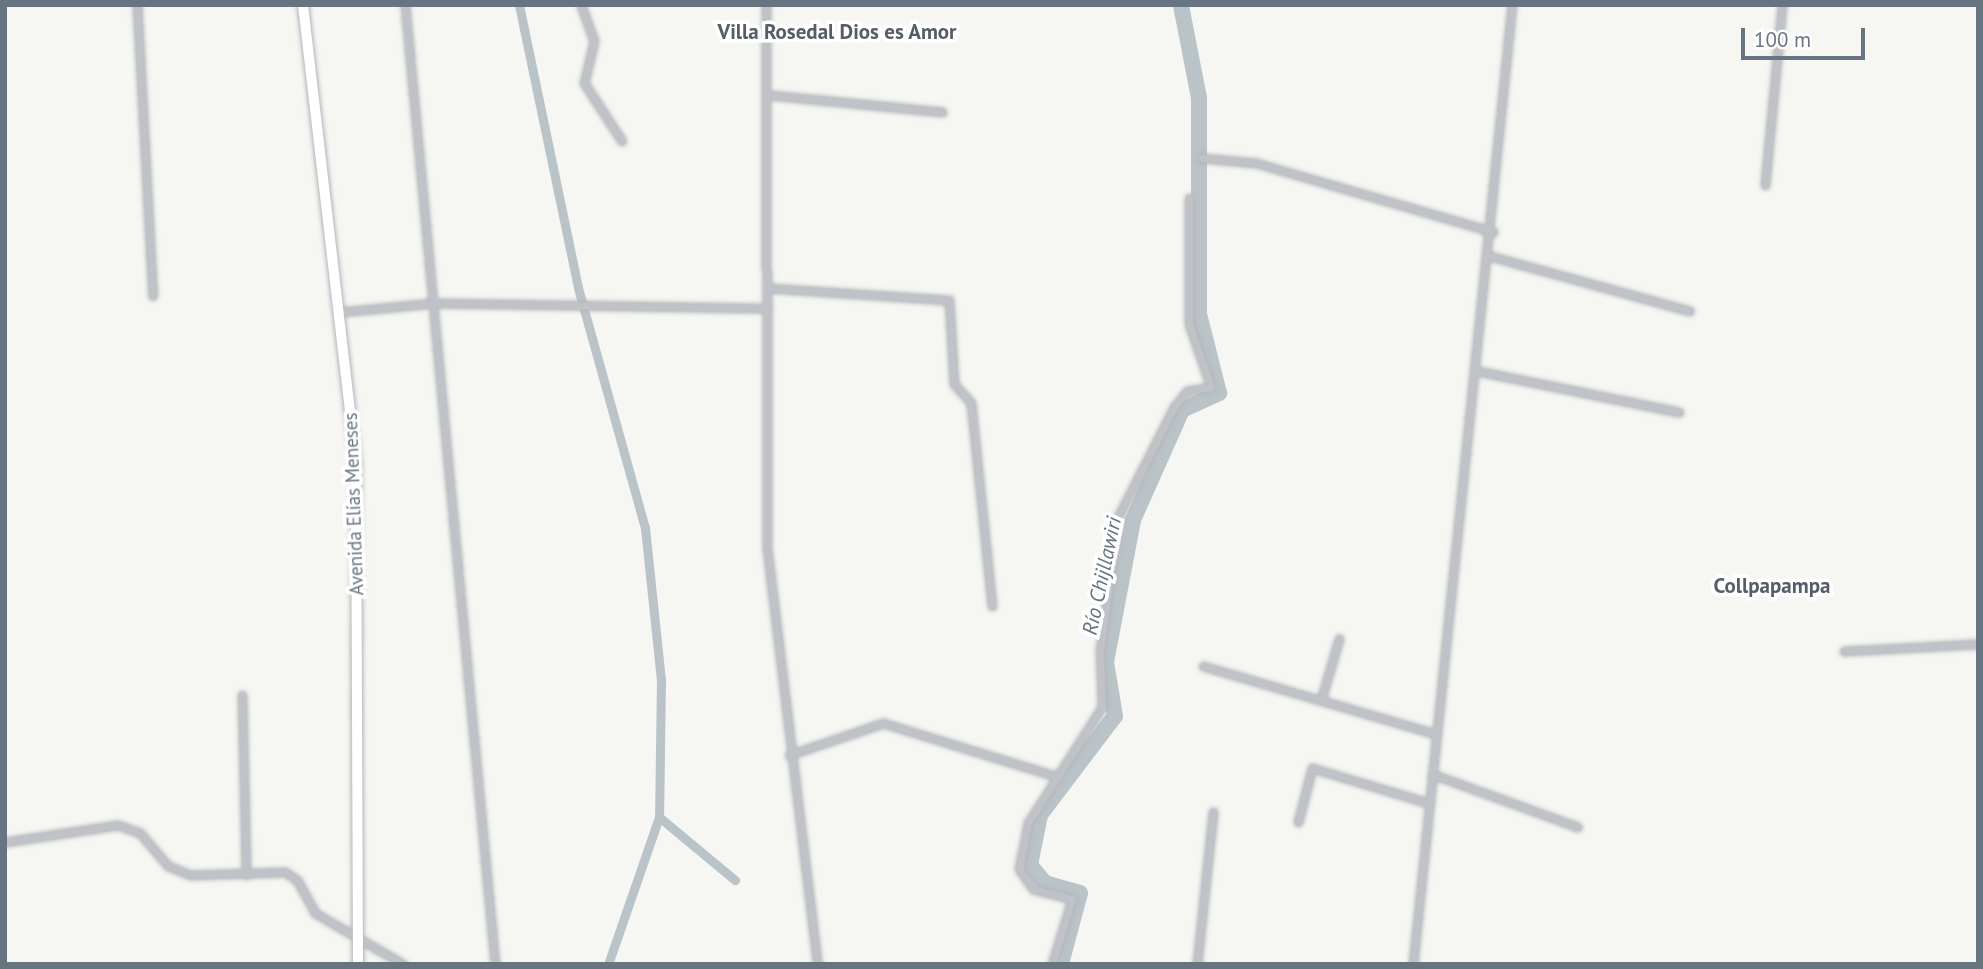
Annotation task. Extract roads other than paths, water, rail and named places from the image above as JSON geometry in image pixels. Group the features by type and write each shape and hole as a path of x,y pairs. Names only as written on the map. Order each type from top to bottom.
{"main road":[{"name":"Avenida Elías Meneses","path":"303,5 356,463 358,964"}],"street":[{"path":"136,5 153,296"},
{"path":"405,5 495,964"},
{"path":"581,5 594,41 584,83 622,141"},
{"path":"766,5 770,95 767,548 789,755 817,964"},
{"path":"1413,964 1436,734 1493,232 1513,5"},
{"path":"1765,185 1782,5"},
{"path":"770,95 942,112"},
{"path":"1202,158 1256,163 1493,232"},
{"path":"1052,964 1072,899 1033,889 1019,869 1028,824 1102,707 1100,651 1118,517 1174,407 1187,391 1211,387 1189,324 1189,198"},
{"path":"1490,256 1690,312"},
{"path":"768,288 949,300 954,384 971,403 992,606"},
{"path":"340,312 435,303 590,309 768,308"},
{"path":"1477,371 1679,412"},
{"path":"1321,701 1339,639"},
{"path":"1844,650 1978,644"},
{"path":"1203,666 1436,734"},
{"path":"242,695 246,875"},
{"path":"789,755 883,723 1058,777"},
{"path":"1297,822 1312,768 1429,803"},
{"path":"1432,774 1578,827"},
{"path":"1197,964 1213,812"},
{"path":"5,842 128,826 168,866 208,878 291,874 304,902 356,940 402,964"}],"waterway":[{"path":"519,5 578,288 645,528 661,679 659,817 608,964"},
{"name":"Río Chijllawiri","path":"1061,964 1080,893 1045,883 1030,865 1040,815 1115,716 1106,662 1133,520 1182,410 1219,393 1199,314 1199,98 1181,5"},
{"path":"659,817 735,880"}],"district":[{"name":"Villa Rosedal Dios es Amor","path":"837,32"},
{"name":"Collpapampa","path":"1772,586"}]}
